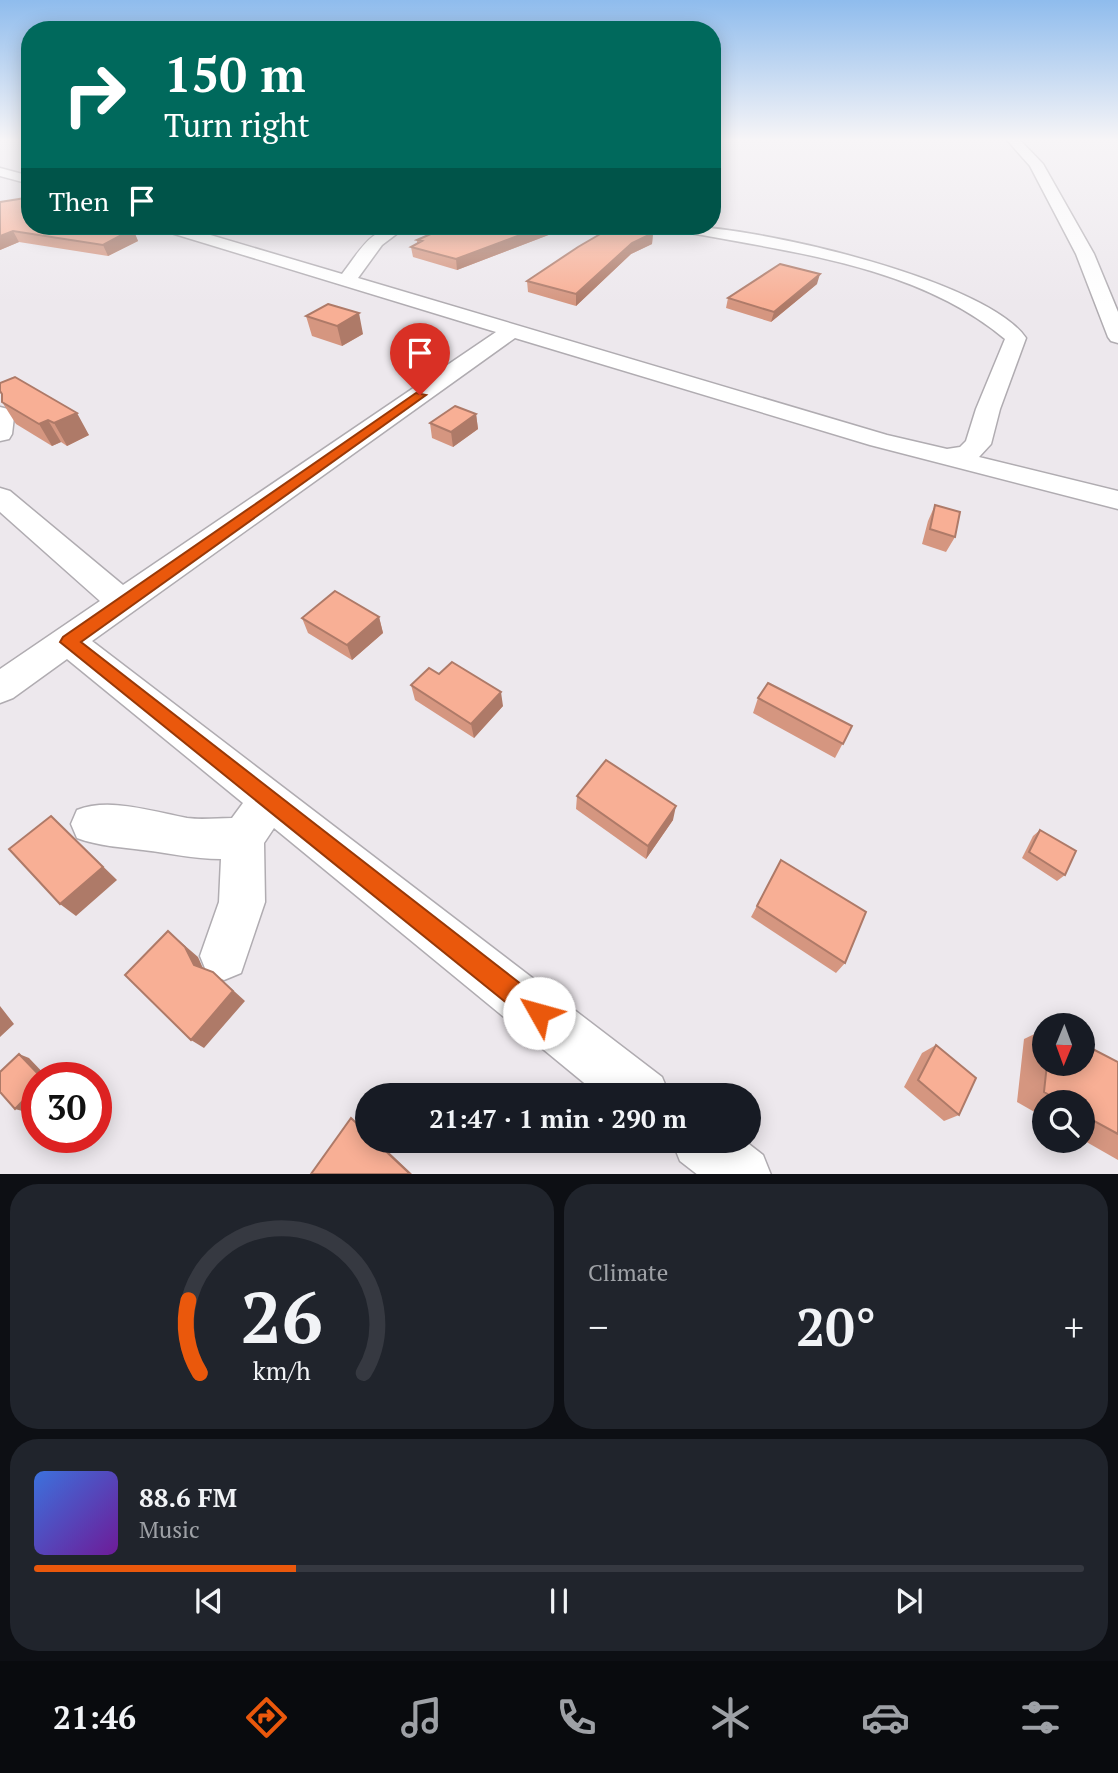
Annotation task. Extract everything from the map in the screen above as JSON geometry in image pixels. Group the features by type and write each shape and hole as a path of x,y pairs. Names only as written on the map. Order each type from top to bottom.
{"street":[{"path":"1053,195 1085,254 1118,337"},
{"path":"194,235 511,331 946,457 1118,500"},
{"path":"347,280 376,242 386,235"},
{"path":"721,235 865,266 961,299 1003,324 1016,338 988,409 978,444 968,453 946,457"},
{"path":"0,688 511,331"},
{"path":"0,414 0,434"},
{"path":"0,497 123,603"},
{"path":"69,642 627,1083"},
{"path":"224,956 242,902 243,838 269,800"},
{"path":"92,824 147,830 191,839 243,838"},
{"path":"716,1153 743,1174"}],"building":[{"path":"21,199 21,232 13,231 0,236 0,202"},
{"path":"39,235 122,235 103,245"},
{"path":"428,235 520,235 456,259 411,247 422,241 417,240"},
{"path":"599,235 649,235 632,243 576,294 527,281"},
{"path":"780,264 820,274 774,312 728,298"},
{"path":"328,304 359,313 337,326 306,316"},
{"path":"15,377 77,413 54,423 48,420 39,424 2,402 0,383"},
{"path":"455,406 476,414 451,432 430,423"},
{"path":"935,505 960,512 955,537 930,529"},
{"path":"335,591 379,617 347,645 302,618"},
{"path":"452,662 501,692 471,724 411,685 429,668 439,674"},
{"path":"768,683 852,726 843,744 758,698"},
{"path":"606,760 676,806 648,846 577,796"},
{"path":"51,816 103,867 60,904 9,849"},
{"path":"1040,830 1076,851 1065,875 1029,852"},
{"path":"781,860 866,912 845,963 757,906"},
{"path":"168,931 185,947 194,965 213,972 233,991 191,1040 125,975"},
{"path":"936,1045 976,1078 959,1115 918,1080"},
{"path":"1096,1051 1118,1062 1118,1134 1095,1122 1095,1090 1044,1090 1046,1076 1096,1076"},
{"path":"19,1054 27,1062 21,1062 21,1103 15,1109 0,1092 0,1072"},
{"path":"351,1118 355,1122 355,1153 388,1153 410,1174 311,1174"}],"route":[{"path":"420,395 69,642 539,1013"}]}
